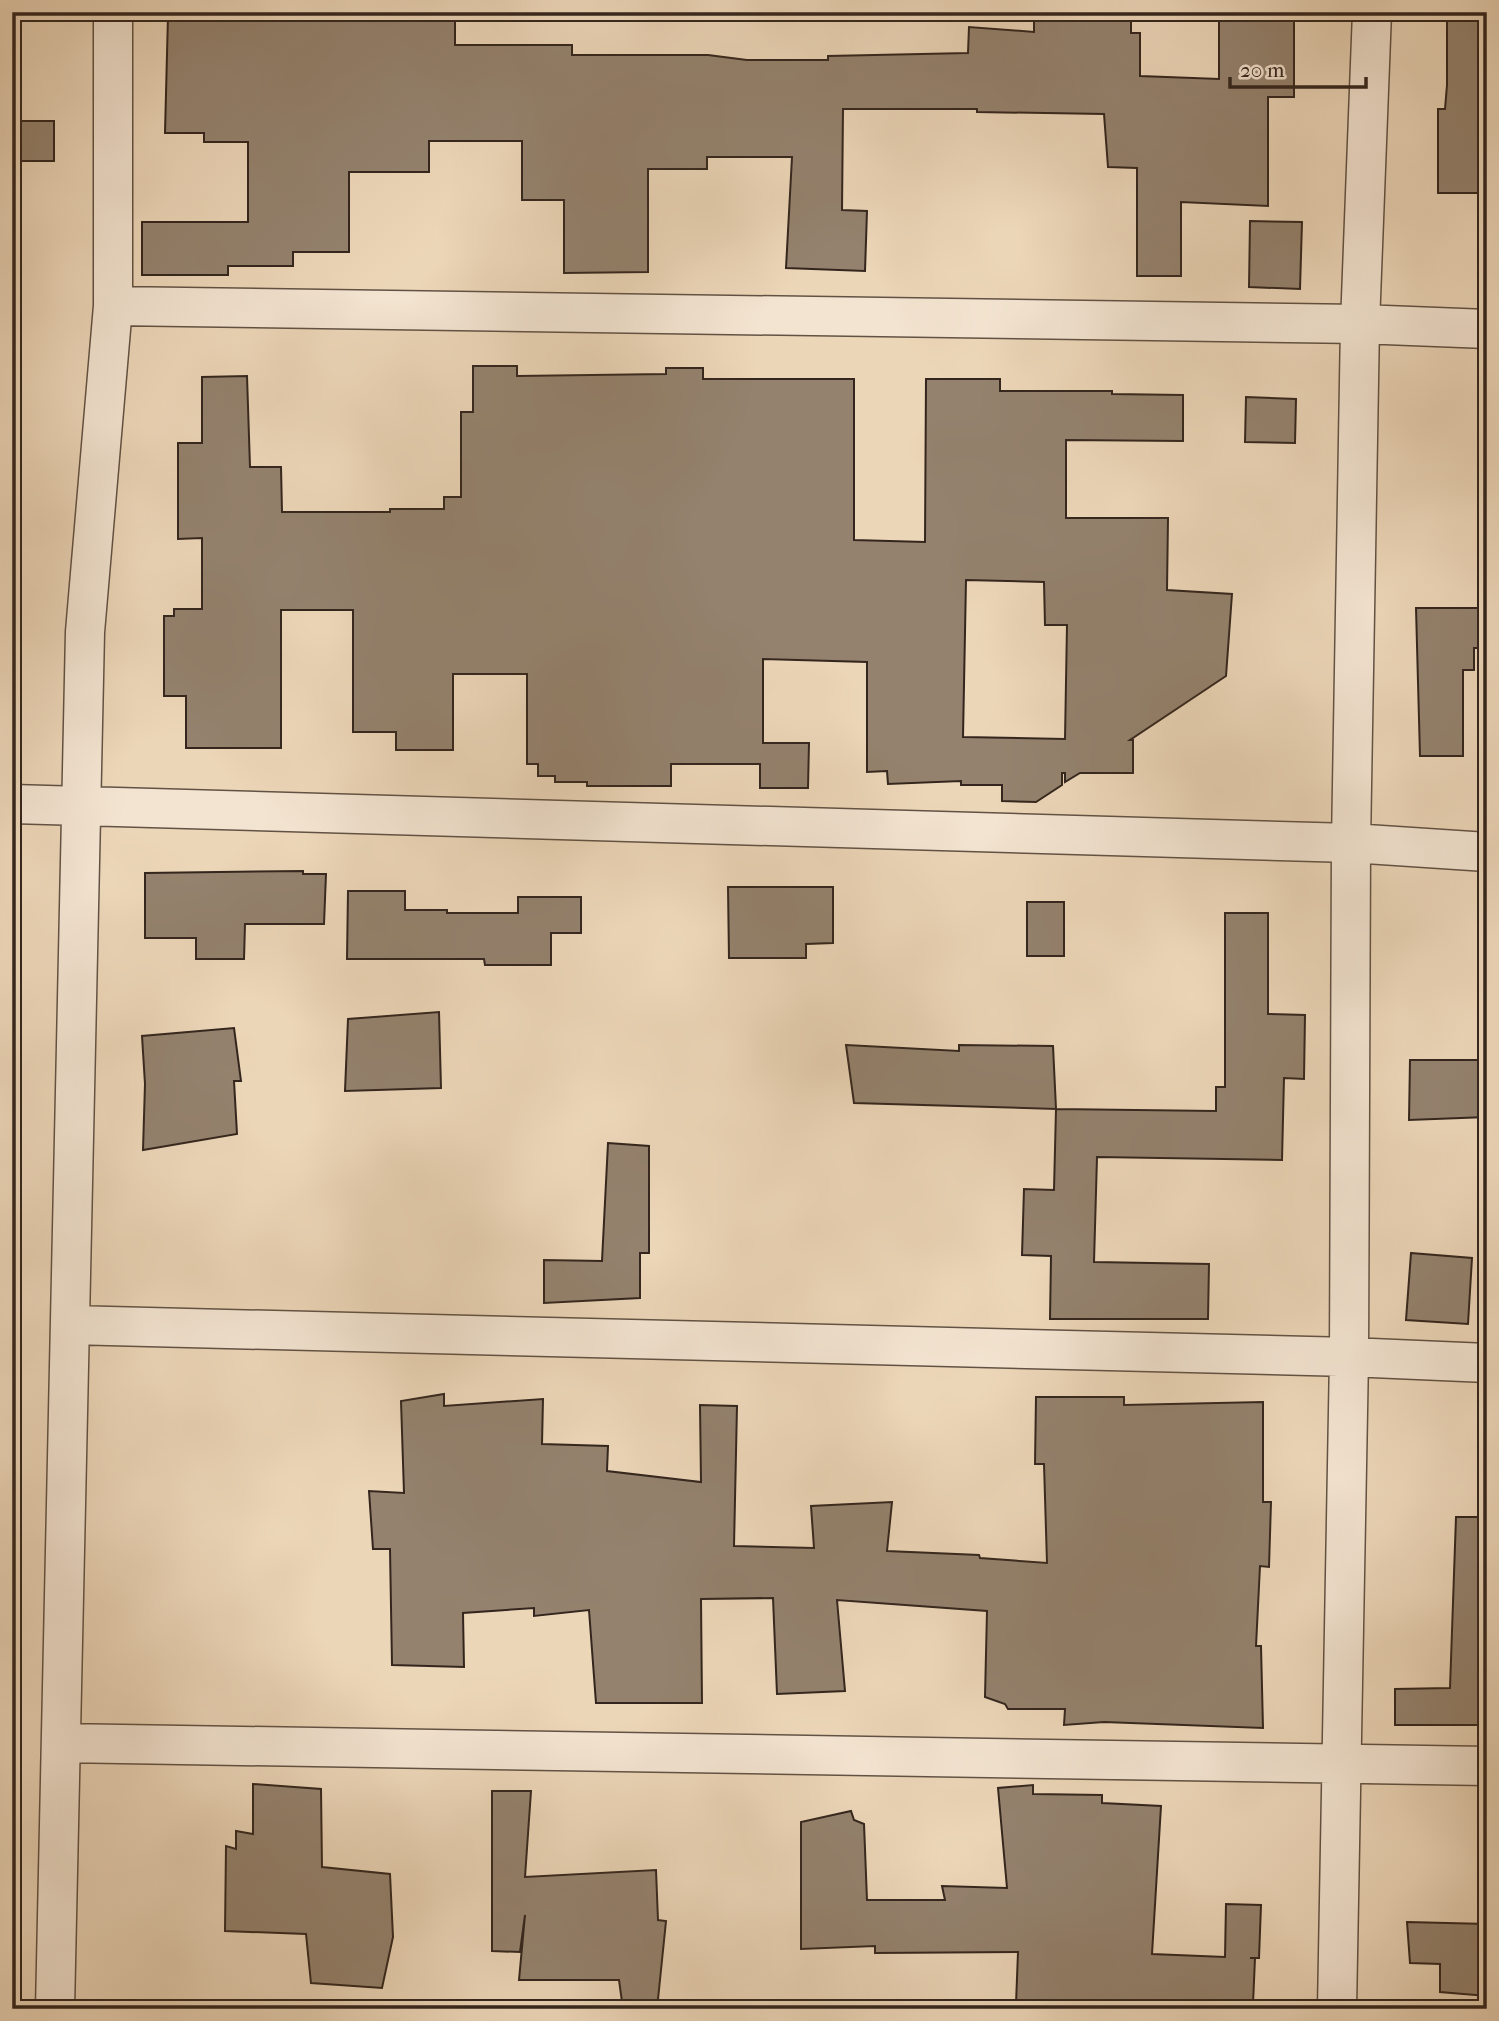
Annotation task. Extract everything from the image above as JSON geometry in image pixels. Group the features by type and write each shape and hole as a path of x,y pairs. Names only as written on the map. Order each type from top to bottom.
{"street":[{"path":"55,2009 80,804 85,632 113,306 113,12"},
{"path":"1337,2009 1349,1357 1351,843 1360,324 1372,12"},
{"path":"113,306 1360,324 1487,329"},
{"path":"12,804 1351,843 1487,852"},
{"path":"70,1325 1349,1357 1487,1363"},
{"path":"61,1743 1487,1766"}],"building":[{"path":"222,12 455,12 455,45 572,45 572,55 708,55 747,60 828,60 828,56 968,53 969,27 1034,32 1034,12 1108,12 1108,19 1131,19 1131,33 1140,33 1140,76 1219,79 1219,12 1294,12 1294,97 1268,97 1268,206 1181,202 1181,276 1137,276 1137,168 1108,167 1104,114 977,112 977,109 843,109 842,210 867,211 865,271 786,268 792,157 707,157 707,169 648,169 648,272 564,273 564,200 522,200 522,141 429,141 429,172 349,172 349,252 293,252 293,266 228,266 228,275 142,275 142,222 248,222 248,142 204,142 204,133 165,133 168,15"},
{"path":"1447,12 1485,12 1487,193 1438,193 1438,109 1445,109"},
{"path":"12,121 54,121 54,161 12,161"},
{"path":"1250,221 1302,222 1300,289 1249,287"},
{"path":"473,366 517,366 517,376 666,374 666,368 703,368 703,379 854,379 854,540 925,542 926,379 1000,379 1000,391 1112,391 1112,394 1183,395 1183,441 1066,440 1066,518 1168,518 1167,590 1232,594 1226,676 1130,740 1133,740 1133,773 1080,773 1065,782 1065,773 1062,773 1062,785 1036,802 1002,801 1002,785 961,785 961,781 888,784 887,771 867,772 867,662 763,659 763,743 809,743 808,788 760,788 760,764 671,764 671,786 587,786 587,782 555,782 555,776 538,776 538,764 527,764 527,674 453,674 453,750 396,750 396,732 353,732 353,610 281,610 281,748 186,748 186,696 164,696 164,616 174,616 174,609 202,609 202,538 178,539 178,443 202,443 202,377 247,376 250,467 281,467 282,512 444,509 444,497 461,497 461,412 473,412","holes":["966,580 1044,582 1045,625 1067,625 1065,739 963,737"]},
{"path":"1246,397 1296,399 1295,443 1245,442"},
{"path":"1416,608 1487,608 1487,648 1474,648 1474,670 1463,670 1463,756 1420,756"},
{"path":"303,871 303,874 326,874 324,924 245,924 244,959 196,959 196,938 145,938 145,873"},
{"path":"728,887 833,887 833,943 806,944 806,958 729,958"},
{"path":"348,891 405,891 405,910 447,910 447,913 518,913 518,897 581,897 581,933 551,933 551,965 485,965 484,959 347,959"},
{"path":"1027,902 1064,902 1064,956 1027,956"},
{"path":"1225,913 1268,913 1268,1014 1305,1015 1304,1079 1284,1078 1282,1160 1097,1157 1094,1262 1209,1264 1208,1319 1050,1319 1051,1256 1022,1255 1024,1189 1054,1190 1056,1109 1216,1111 1216,1087 1225,1087"},
{"path":"439,1012 441,1088 345,1091 348,1019"},
{"path":"234,1028 241,1081 234,1081 237,1134 143,1150 145,1084 142,1036"},
{"path":"846,1045 959,1051 959,1045 1053,1046 1056,1109 854,1103"},
{"path":"1410,1060 1487,1060 1487,1117 1409,1120"},
{"path":"608,1143 649,1146 649,1253 640,1253 640,1298 544,1303 544,1260 602,1261"},
{"path":"1411,1253 1472,1258 1468,1324 1406,1320"},
{"path":"444,1394 444,1406 543,1399 542,1444 608,1446 607,1471 701,1482 700,1405 737,1406 734,1546 814,1548 811,1506 892,1502 887,1551 979,1555 980,1558 1047,1563 1044,1464 1035,1464 1036,1397 1124,1397 1124,1405 1263,1402 1263,1502 1271,1502 1269,1567 1260,1566 1256,1646 1261,1646 1263,1728 1104,1722 1064,1725 1065,1709 1008,1709 1005,1704 985,1697 987,1611 837,1600 845,1691 777,1694 773,1598 701,1599 702,1703 596,1703 589,1610 534,1616 534,1608 463,1613 464,1667 392,1665 390,1549 373,1549 369,1491 404,1493 401,1401"},
{"path":"1456,1517 1487,1517 1487,1725 1395,1725 1395,1689 1450,1688"},
{"path":"253,1784 321,1789 322,1867 390,1874 393,1937 382,1988 311,1983 306,1934 225,1931 226,1846 236,1849 236,1831 253,1834"},
{"path":"1033,1785 1033,1794 1102,1795 1102,1803 1161,1806 1152,1954 1225,1957 1226,1904 1261,1905 1259,1958 1255,1958 1253,2004 1016,2004 1018,1952 875,1953 875,1946 801,1949 801,1822 851,1811 854,1820 864,1824 867,1900 945,1900 942,1886 1007,1888 998,1788"},
{"path":"492,1791 531,1791 525,1877 656,1870 658,1920 666,1921 657,2009 623,2009 619,1980 519,1980 525,1915 520,1952 492,1951"},
{"path":"1407,1922 1487,1924 1487,1996 1440,1992 1440,1964 1410,1963"}]}
